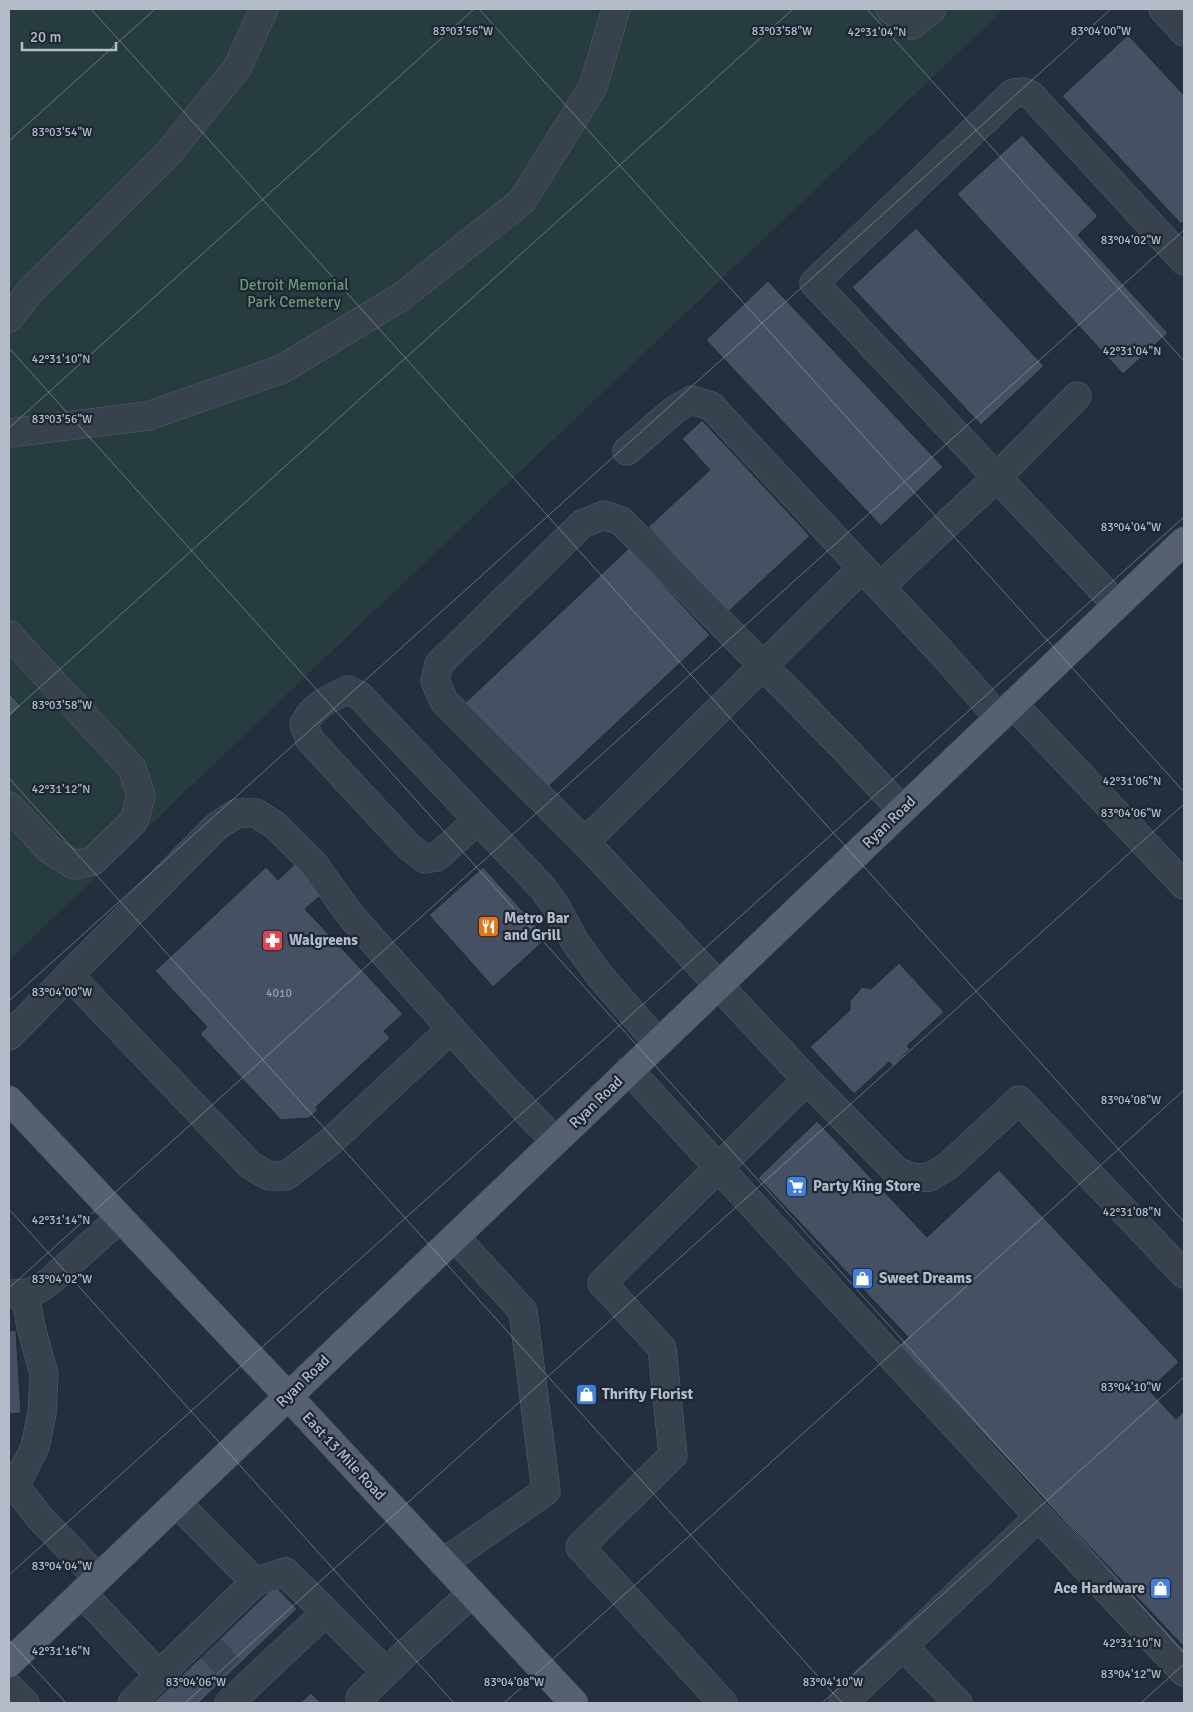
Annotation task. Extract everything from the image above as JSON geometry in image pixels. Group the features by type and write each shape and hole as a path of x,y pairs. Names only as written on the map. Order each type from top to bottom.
{"main road":[{"name":"Ryan Road","path":"9,1663 1184,541"},
{"name":"East 13 Mile Road","path":"9,1100 574,1703"}],"street":[{"path":"9,318 32,289 167,155 237,68 264,9"},
{"path":"9,432 148,416 282,369 401,297 522,201 593,87 616,9"},
{"path":"890,9 912,25 932,9"},
{"path":"1163,9 1184,32"},
{"path":"1117,605 814,283 1013,93 1024,92 1031,95 1184,261"},
{"path":"585,842 763,667 997,477 1078,396"},
{"path":"627,451 673,411 691,400 711,406 941,652 1006,711 1184,885"},
{"path":"902,810 842,746 621,521 604,515 582,524 440,664 435,681 444,701 585,842 807,1080 896,1171 913,1178 930,1176 948,1166 1019,1100 1184,1274"},
{"path":"9,635 132,768 141,796 134,822 92,860 74,865 49,849 9,806"},
{"path":"478,820 437,857 425,859 409,847 309,739 304,724 309,714 330,698 348,690 360,696 541,886 555,906 575,942 600,976 658,1043"},
{"path":"9,1036 217,826 236,814 256,812 275,825 313,863 351,916 451,1029 555,1141"},
{"path":"69,975 250,1164 269,1176 286,1176 330,1142 451,1029"},
{"path":"629,1070 718,1169 1184,1672"},
{"path":"723,1703 580,1547 673,1455 662,1348 602,1283 807,1080"},
{"path":"120,1218 37,1292 17,1294 31,1327 44,1374 42,1413 35,1447 12,1484 40,1518 159,1676"},
{"path":"443,1563 546,1491 523,1311 455,1237"},
{"path":"176,1503 256,1582"},
{"path":"843,1703 1039,1517"},
{"path":"132,1703 159,1676 205,1642 256,1582 285,1572 386,1672"},
{"path":"360,1698 472,1593"},
{"path":"236,1687 326,1612"},
{"path":"903,1646 958,1703"},
{"path":"9,1687 25,1703"}],"green space":[{"name":"Detroit Memorial Park Cemetery","path":"9,9 1004,9 9,960"}],"building":[{"path":"1128,35 1184,95 1184,221 1181,224 1062,96"},
{"path":"1022,135 1098,216 1078,235 1168,333 1123,374 957,194"},
{"path":"916,228 1044,366 981,425 852,287"},
{"path":"768,281 943,467 881,526 706,340"},
{"path":"702,420 810,536 728,612 648,527 710,470 682,439"},
{"path":"629,548 710,635 544,791 463,705"},
{"path":"9,693 21,706 9,718"},
{"name":"Walgreens","path":"297,862 325,892 305,909 403,1014 384,1031 390,1038 316,1107 318,1110 309,1118 281,1120 200,1034 207,1027 155,971 266,867 278,880"},
{"name":"Metro Bar and Grill","path":"483,867 547,938 493,987 429,915"},
{"path":"899,963 944,1012 907,1046 910,1049 893,1066 889,1062 854,1094 810,1047 850,1010 850,1001 862,987 871,989"},
{"path":"817,1121 927,1237 999,1170 1179,1362 1149,1390 1176,1419 1184,1411 1184,1647 900,1345 908,1337 758,1178"},
{"path":"16,1330 21,1413 9,1414 9,1331"},
{"path":"275,1586 297,1609 199,1703 153,1703"},
{"path":"311,1693 321,1703 300,1703"}],"tunnel":[{"path":"211,1648 232,1671"}],"place":[{"name":"Metro Bar and Grill","path":"488,927"},
{"name":"Walgreens","path":"273,940"},
{"name":"Party King Store","path":"797,1186"},
{"name":"Sweet Dreams","path":"863,1278"},
{"name":"Thrifty Florist","path":"586,1394"},
{"name":"Ace Hardware","path":"1161,1588"}]}
